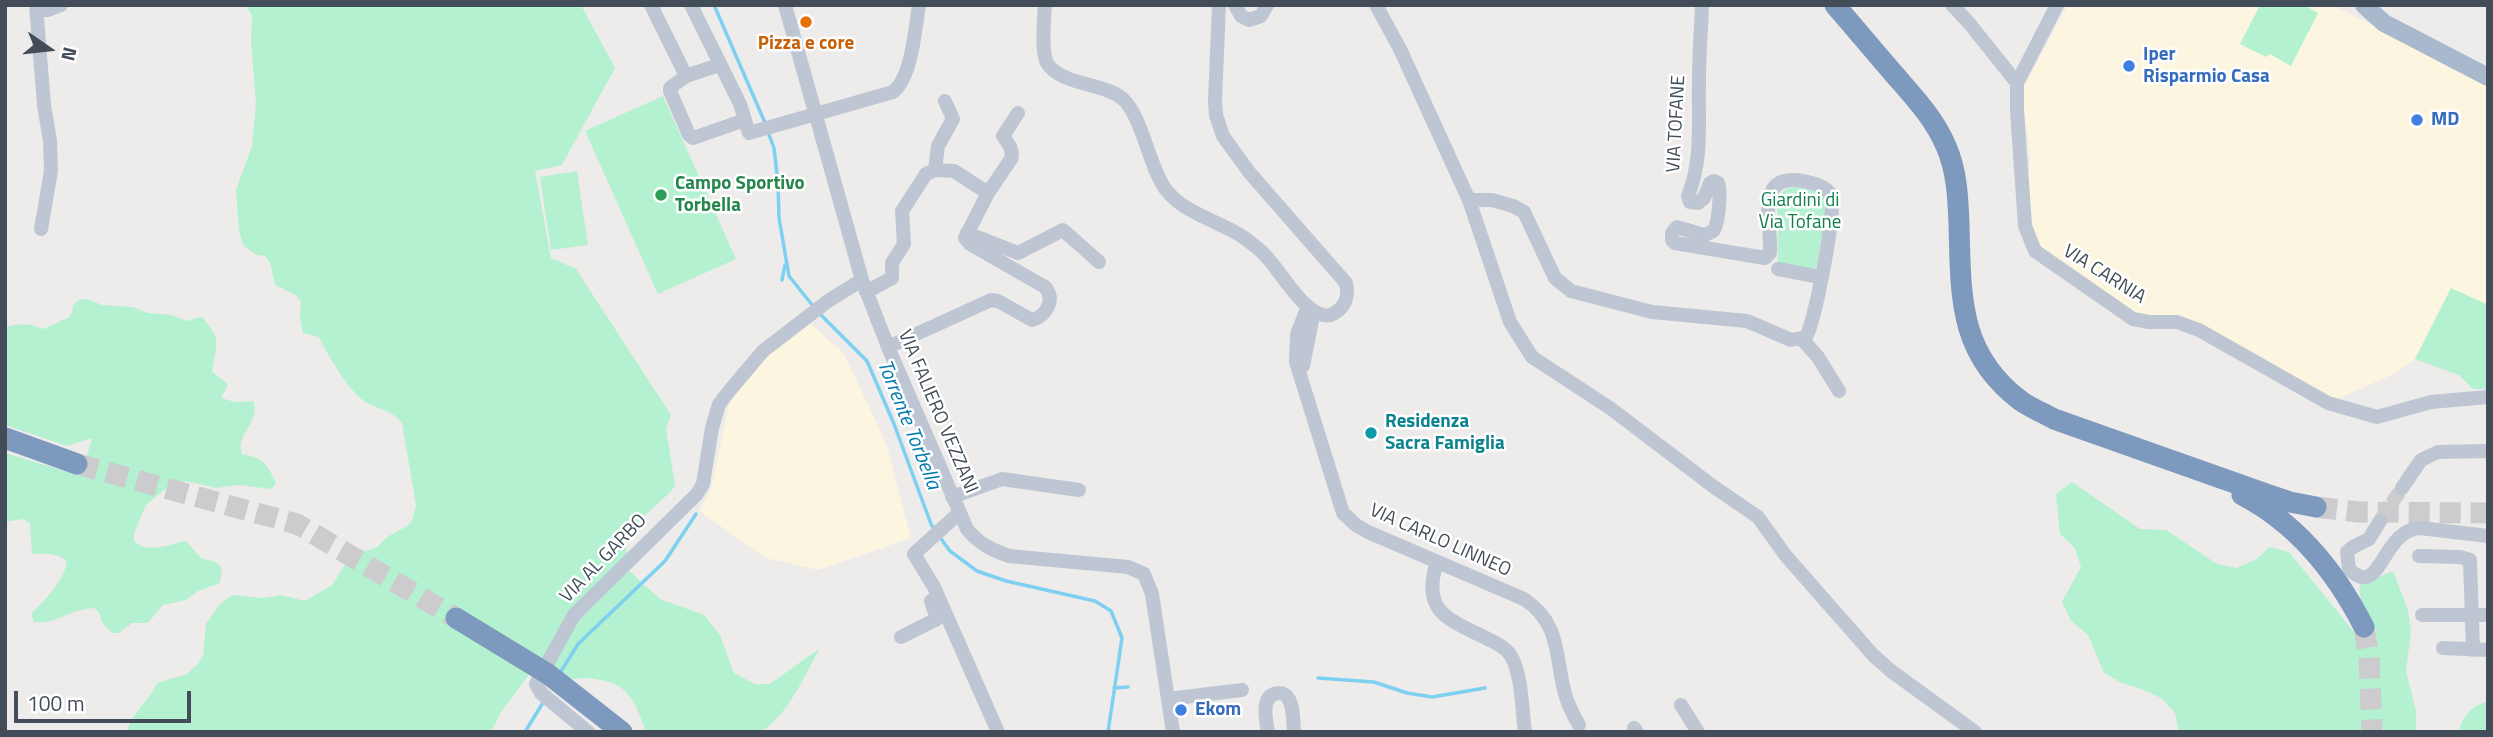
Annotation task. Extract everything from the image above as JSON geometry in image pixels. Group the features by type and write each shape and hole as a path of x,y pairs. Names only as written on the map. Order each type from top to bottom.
{"highway":[{"path":"1835,5 1932,117 1947,148 1955,173 1963,308 1969,335 1983,361 2000,383 2023,402 2054,419 2290,502 2316,507"},
{"path":"5,438 77,464"},
{"path":"2186,466 2250,499 2288,524 2322,559 2347,594 2364,627"},
{"path":"456,618 548,674 622,732"}],"main road":[{"path":"2364,5 2380,12 2384,23 2488,77"}],"street":[{"path":"41,229 51,171 37,8 48,10 61,5"},
{"path":"652,5 686,76"},
{"path":"691,5 740,104 749,133 893,92 899,88 907,70 919,5"},
{"name":"VIA FALIERO VEZZANI","path":"785,5 864,286 967,529 976,540 993,551 1128,567 1144,574 1152,594 1173,732"},
{"path":"1045,5 1044,55 1050,67 1058,74 1124,100 1134,117 1156,171 1173,198 1242,237 1264,254 1311,309 1330,315 1340,309 1346,300 1346,283 1249,172 1223,136 1216,115 1215,100 1219,5"},
{"path":"1235,5 1241,16 1249,20 1261,16 1267,5"},
{"path":"1376,5 1400,49 1469,200 1510,323 1532,357 1610,408 1758,517 1786,556 1873,655 1975,732"},
{"name":"VIA TOFANE","path":"1702,5 1698,155 1695,178 1688,196 1690,202 1698,203 1710,183 1718,183 1720,192 1716,225 1713,231 1704,235 1677,228 1672,233 1672,240 1675,243 1716,251 1765,258 1770,253 1767,202 1770,194 1782,183 1794,181 1808,182 1825,188 1831,197 1829,238 1810,330 1802,339"},
{"path":"1952,5 2017,83 2057,5"},
{"path":"719,65 686,76 670,88 690,137 745,120"},
{"name":"VIA CARNIA","path":"2017,83 2024,214 2030,243 2046,261 2133,319 2177,322 2199,331 2328,403 2368,415 2384,416 2431,402 2488,397"},
{"path":"935,170 938,146 959,121 945,101"},
{"path":"888,346 991,300 999,301 1032,320 1039,318 1048,306 1051,298 1045,287 966,242 967,233 988,193 1011,159 1013,154 1003,136 1018,113"},
{"path":"864,286 892,278 892,263 904,244 902,211 926,174 935,170 960,173 988,193"},
{"path":"1469,200 1492,200 1524,212 1555,278 1571,291 1652,313 1747,321 1785,338 1802,339 1818,357 1839,391"},
{"path":"967,233 1018,253 1063,230 1099,262"},
{"path":"1778,269 1820,277"},
{"name":"VIA AL GARBO","path":"588,732 541,693 536,684 574,615 697,494 703,484 719,404 763,351 828,301 864,286"},
{"name":"VIA CARLO LINNEO","path":"1311,309 1302,378 1343,513 1368,532 1524,599 1543,614 1554,634 1566,700 1579,725"},
{"path":"2402,488 2421,460 2438,452 2488,451"},
{"path":"952,497 1002,479 1079,490"},
{"path":"959,513 914,554 934,587 998,732"},
{"path":"2380,522 2369,539 2347,552 2348,569 2358,577 2367,578 2375,573 2396,540 2410,529 2488,536"},
{"path":"2418,556 2460,557 2470,560 2470,615 2480,650 2443,648"},
{"path":"1437,562 1431,591 1445,617 1497,644 1510,655 1517,675 1525,732"},
{"path":"901,637 937,619 930,599 930,592 934,587"},
{"path":"2422,615 2488,615"},
{"path":"1168,699 1242,691"},
{"path":"1268,732 1266,703 1269,697 1276,693 1284,693 1289,698 1294,732"},
{"path":"1681,705 1698,732"}],"shaded area":[{"path":"2068,5 2332,5 2488,83 2488,305 2451,288 2415,359 2391,375 2333,401 2196,324 2139,316 2054,262 2034,237 2023,97 2024,86"},
{"path":"808,321 844,354 886,443 911,538 818,570 766,558 699,511 711,489 729,404 764,356"}],"green space":[{"path":"246,5 581,5 615,68 562,165 535,171 551,258 576,269 671,415 666,429 675,486 631,532 626,546 626,568 660,599 704,615 720,635 734,673 755,684 770,684 820,648 788,705 761,732 646,732 632,699 619,687 599,680 565,679 540,660 501,712 491,732 127,732 157,683 187,674 199,663 203,655 206,624 219,605 232,595 263,598 281,595 305,601 332,585 348,560 361,552 376,548 387,537 407,526 412,521 416,505 402,423 394,415 358,396 338,371 319,337 303,333 301,302 297,296 275,285 270,262 265,256 257,255 244,246 239,232 236,190 252,146 256,103 251,42 252,16"},
{"path":"2260,5 2304,5 2318,13 2291,66 2270,54 2266,57 2240,44"},
{"name":"Campo Sportivo Torbella","path":"663,96 736,259 658,294 585,131"},
{"path":"577,171 588,245 551,250 540,177"},
{"name":"Giardini di Via Tofane","path":"1788,188 1810,188 1826,196 1817,265 1814,270 1778,263 1777,197"},
{"path":"2451,288 2488,305 2488,389 2473,389 2459,375 2415,359"},
{"path":"87,299 102,305 133,307 148,313 172,315 186,321 202,317 213,331 216,342 212,371 228,385 221,398 235,402 253,401 254,415 242,440 242,454 264,462 276,483 272,489 239,485 216,488 186,481 164,490 146,505 134,533 134,541 152,548 186,541 201,558 216,562 222,568 220,583 198,591 186,600 163,605 148,623 132,623 119,633 112,633 94,608 49,621 34,622 31,614 58,584 67,562 55,555 32,554 30,523 23,519 5,522 5,453 81,476 92,438 67,446 5,425 5,327 24,324 45,328 68,318 73,305 79,300"},
{"path":"2072,482 2140,529 2166,530 2217,564 2236,568 2255,560 2270,547 2289,552 2358,637 2377,631 2362,603 2360,585 2393,571 2408,610 2411,631 2406,671 2416,711 2416,732 2179,732 2175,713 2161,698 2104,673 2088,635 2071,621 2062,602 2081,567 2075,548 2060,534 2056,494"},
{"path":"2488,702 2488,732 2458,732 2469,712"}],"waterway":[{"name":"Torrente Torbella","path":"714,5 766,125"},
{"name":"Torrente Torbella","path":"768,132 774,148 779,218 789,276 813,306"},
{"path":"782,280 785,265"},
{"name":"Torrente Torbella","path":"818,312 867,361 935,530"},
{"path":"560,673 578,644 665,561 696,514"},
{"name":"Torrente Torbella","path":"939,536 950,551 977,571 1006,581 1095,601 1111,611 1122,638 1108,732"},
{"path":"1318,678 1374,682 1407,693 1432,697 1485,688"},
{"path":"1114,688 1128,687"},
{"path":"525,732 544,701"}],"tunnel":[{"path":"77,464 297,524 456,618"},
{"path":"2380,521 2402,488"},
{"path":"2316,507 2358,512 2488,513"},
{"path":"2364,627 2369,657 2372,732"}],"place":[{"name":"Pizza e core","path":"806,22"},
{"name":"Iper Risparmio Casa","path":"2129,66"},
{"name":"MD","path":"2417,120"},
{"name":"Campo Sportivo Torbella","path":"661,195"},
{"name":"Residenza Sacra Famiglia","path":"1371,433"},
{"name":"Ekom","path":"1181,710"}]}
